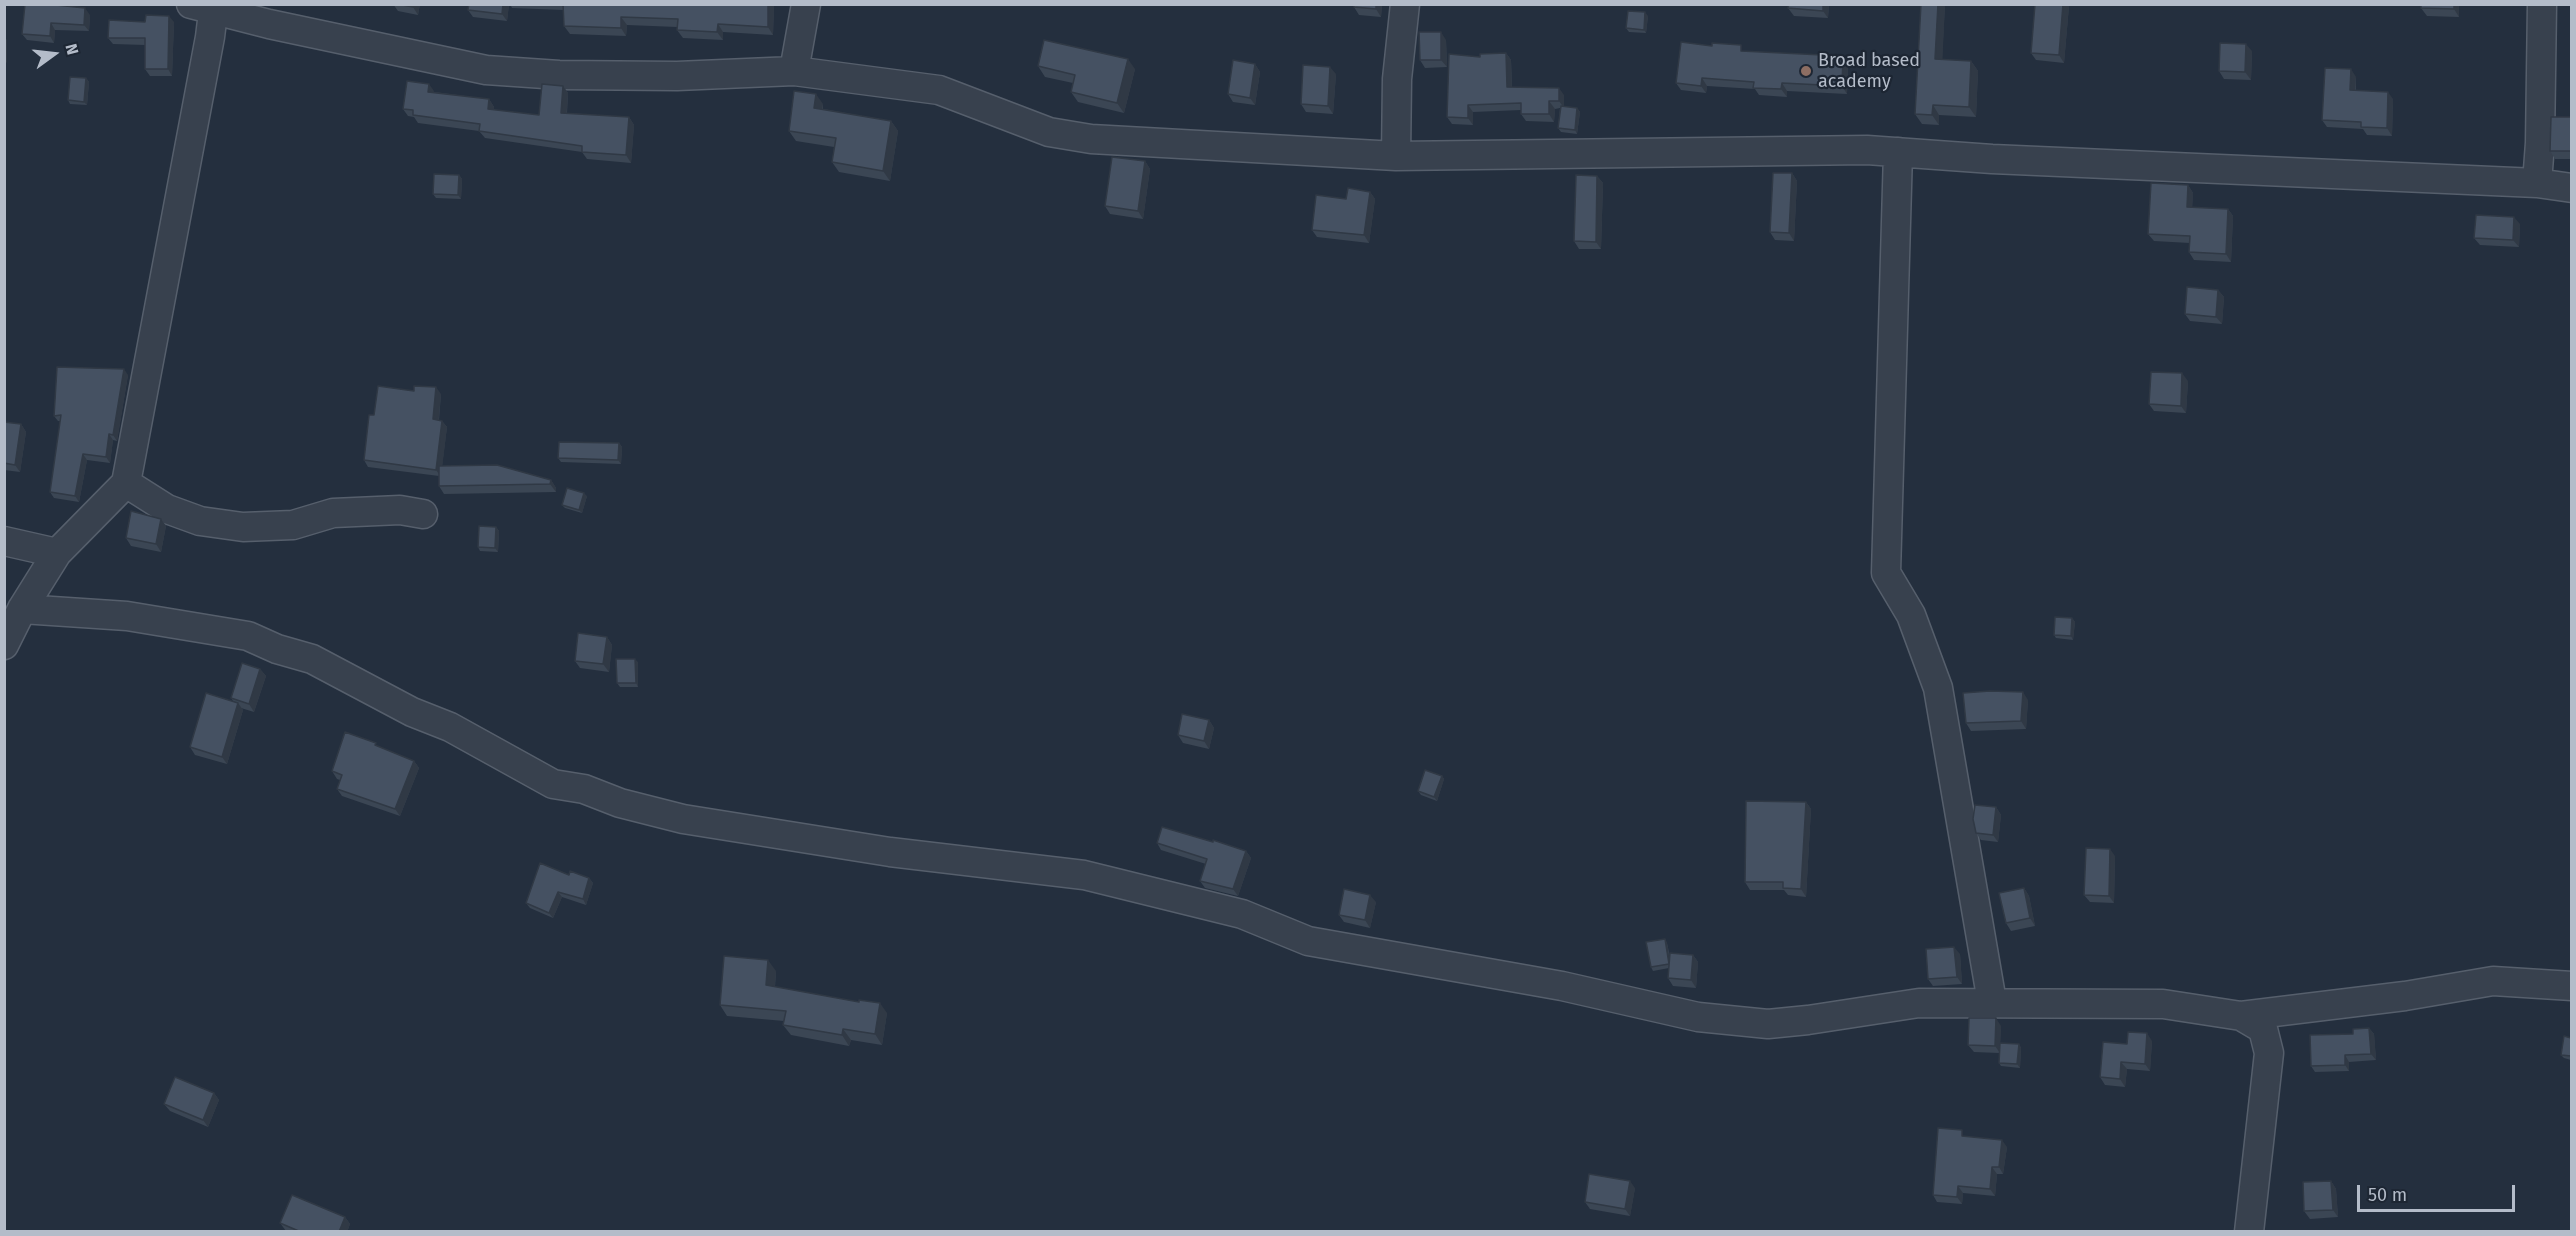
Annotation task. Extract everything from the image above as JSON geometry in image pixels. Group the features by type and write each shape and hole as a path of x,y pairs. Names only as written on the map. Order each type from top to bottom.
{"street":[{"path":"795,70 806,4"},
{"path":"1396,156 1397,79 1405,4"},
{"path":"2536,183 2540,143 2542,4"},
{"path":"4,645 22,609 57,553 126,483 206,6 486,70 559,75 677,76 795,70 939,90 1049,132 1074,137 1396,156 1898,152 2016,160 2536,183 2571,188"},
{"path":"1898,152 1886,573 1911,615 1938,688 1992,1002"},
{"path":"126,483 167,510 200,521 243,527 293,525 333,513 400,510 423,514"},
{"path":"4,541 57,553"},
{"path":"22,609 127,616 248,636 278,649 312,659 412,712 450,728 553,784 584,789 620,803 683,819 890,852 1084,875 1242,914 1308,941 1562,986 1698,1017 1768,1024 1919,1004 1992,1002 2163,1004 2241,1016 2405,996 2493,981 2571,986"},
{"path":"2241,1016 2263,1029 2269,1053 2248,1232"}],"building":[{"path":"25,4 85,8 84,25 51,23 50,36 22,34"},
{"path":"397,4 414,4 413,7"},
{"path":"469,4 503,4 502,14 468,10"},
{"path":"563,4 768,4 768,27 718,24 717,32 677,30 678,19 621,17 621,28 564,26"},
{"path":"1354,4 1376,4 1376,9 1354,7"},
{"path":"1789,4 1823,4 1823,11 1788,8"},
{"path":"1921,4 1938,4 1935,59 1971,61 1969,107 1933,105 1932,115 1915,114"},
{"path":"2035,4 2063,4 2059,55 2031,53"},
{"path":"2421,4 2454,4 2454,9 2421,8"},
{"path":"1628,11 1645,12 1644,30 1626,28"},
{"path":"146,15 169,16 168,69 145,69 145,38 108,38 109,20 145,22"},
{"path":"1419,32 1441,32 1441,60 1420,60"},
{"path":"1044,40 1128,59 1117,103 1071,92 1075,75 1038,66"},
{"path":"1681,42 1712,46 1712,43 1741,45 1741,51 1843,56 1842,86 1782,83 1781,89 1753,88 1754,82 1702,78 1701,86 1676,83"},
{"path":"2220,43 2246,44 2245,72 2219,71"},
{"path":"1506,53 1507,87 1559,88 1559,101 1549,101 1549,114 1521,114 1521,103 1468,105 1468,118 1447,117 1449,54 1480,57 1480,54"},
{"path":"1233,60 1255,64 1250,98 1228,94"},
{"path":"1303,65 1330,67 1328,106 1301,104"},
{"path":"2325,68 2351,69 2350,90 2388,92 2387,128 2361,127 2361,122 2322,120"},
{"path":"70,77 86,78 84,102 68,100"},
{"path":"407,81 429,84 428,92 489,99 488,109 539,115 542,84 563,86 561,113 629,117 626,155 582,152 582,146 479,131 480,124 413,115 413,110 403,109"},
{"path":"794,91 816,94 814,108 891,121 883,171 832,162 836,138 789,131"},
{"path":"1561,106 1577,108 1575,130 1558,128"},
{"path":"2551,117 2571,117 2571,151 2550,151"},
{"path":"1112,157 1145,161 1138,211 1105,206"},
{"path":"1773,173 1792,173 1789,233 1770,232"},
{"path":"434,174 459,175 458,195 433,194"},
{"path":"1576,175 1597,176 1596,242 1574,241"},
{"path":"2151,183 2188,185 2187,207 2228,209 2226,254 2189,252 2190,236 2148,234"},
{"path":"1348,188 1370,192 1364,235 1312,230 1316,195 1346,199"},
{"path":"2476,215 2514,217 2513,240 2474,238"},
{"path":"2187,287 2218,290 2216,317 2185,314"},
{"path":"57,367 124,369 113,435 109,434 106,457 83,454 75,496 50,492 61,415 54,416"},
{"path":"2151,372 2182,373 2181,406 2149,404"},
{"path":"378,386 414,391 414,386 436,387 433,419 442,421 436,470 364,460 369,415 374,415"},
{"path":"4,422 21,424 15,465 4,463"},
{"path":"559,442 619,443 618,460 558,458"},
{"path":"497,465 551,480 550,484 439,486 439,466"},
{"path":"567,488 584,493 579,510 562,505"},
{"path":"131,511 161,519 156,544 126,538"},
{"path":"479,526 496,527 495,548 478,547"},
{"path":"2055,617 2072,618 2071,636 2054,635"},
{"path":"578,633 607,637 603,664 575,661"},
{"path":"616,659 635,659 636,683 617,683"},
{"path":"242,663 260,669 249,704 231,698"},
{"path":"2023,692 2021,721 1966,723 1963,693"},
{"path":"206,693 238,703 222,757 190,747"},
{"path":"1182,714 1209,720 1204,741 1178,735"},
{"path":"345,732 376,743 375,745 414,761 395,809 337,789 342,775 332,771"},
{"path":"1425,770 1442,776 1434,797 1418,791"},
{"path":"1746,801 1806,802 1801,889 1783,888 1783,882 1745,882"},
{"path":"1975,805 1996,807 1993,835 1976,833 1973,819"},
{"path":"1162,827 1246,851 1233,889 1200,881 1207,859 1157,843"},
{"path":"2086,848 2110,849 2109,896 2084,895"},
{"path":"540,863 569,875 570,871 589,878 583,899 558,892 549,913 526,903"},
{"path":"2024,888 2030,918 2006,923 1999,893"},
{"path":"1344,889 1370,895 1365,920 1339,915"},
{"path":"1665,939 1669,964 1651,967 1646,942"},
{"path":"1954,947 1957,977 1928,979 1926,949"},
{"path":"1670,953 1693,955 1691,980 1668,978"},
{"path":"724,956 768,960 766,985 859,1002 859,1000 880,1003 875,1034 843,1029 842,1035 783,1025 786,1011 720,1005"},
{"path":"1969,1018 1996,1018 1995,1046 1968,1045"},
{"path":"2369,1028 2371,1054 2345,1055 2345,1065 2311,1066 2310,1035 2353,1034 2353,1029"},
{"path":"2128,1032 2147,1033 2145,1064 2121,1062 2120,1079 2100,1077 2103,1042 2127,1044"},
{"path":"2564,1036 2571,1038 2571,1056 2561,1055"},
{"path":"2000,1043 2019,1044 2017,1064 1999,1063"},
{"path":"175,1077 214,1093 203,1120 164,1104"},
{"path":"1938,1128 1962,1130 1962,1136 2002,1140 1999,1167 1992,1167 1990,1189 1958,1186 1957,1197 1933,1195"},
{"path":"1589,1174 1630,1181 1625,1209 1585,1202"},
{"path":"2331,1181 2333,1210 2304,1211 2303,1182"},
{"path":"292,1195 345,1217 339,1232 301,1232 280,1223"}],"place":[{"name":"Broad based academy","path":"1806,71"}]}
